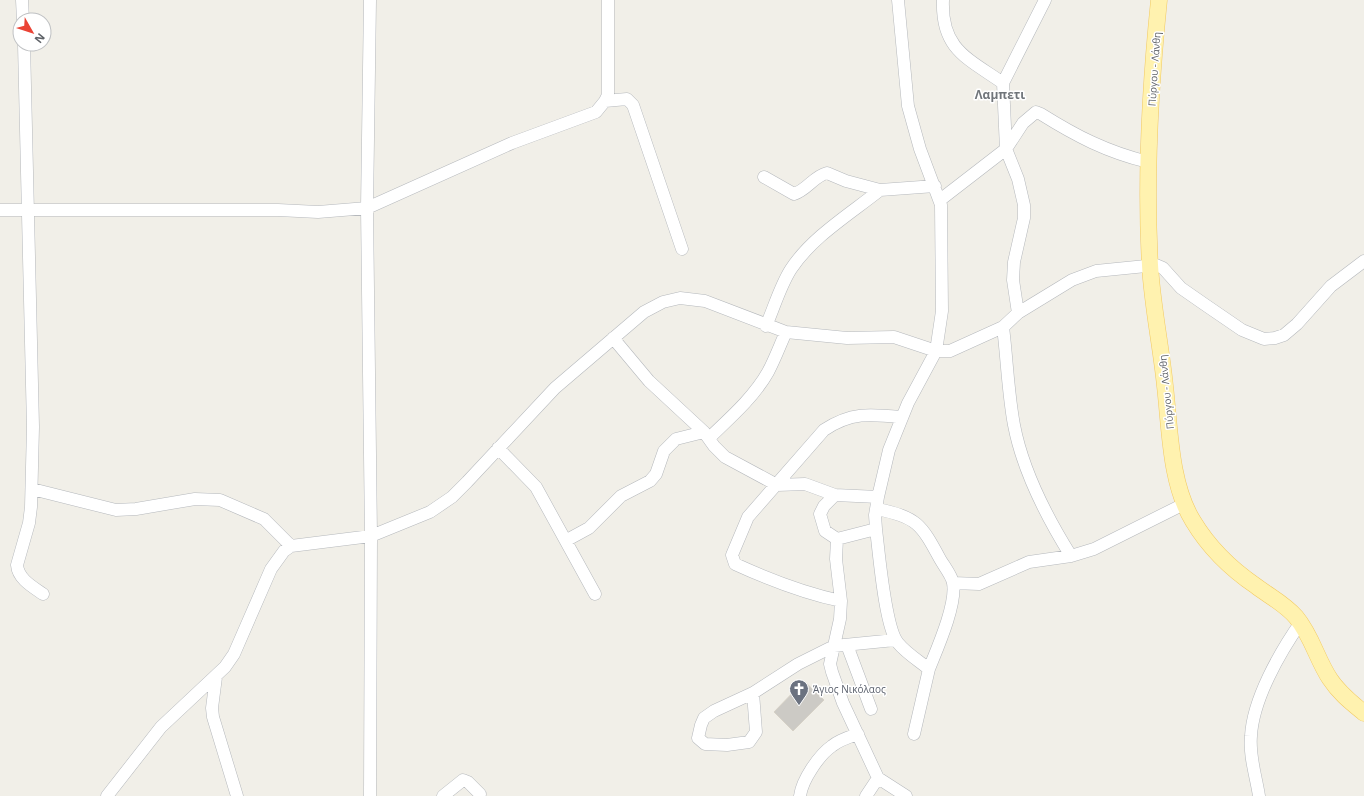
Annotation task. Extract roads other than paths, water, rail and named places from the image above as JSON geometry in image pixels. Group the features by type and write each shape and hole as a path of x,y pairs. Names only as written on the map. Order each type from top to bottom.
{"main road":[{"name":"Πύργου - Λάνθη","path":"1160,0 1148,162 1150,266 1171,446 1184,504 1192,521 1225,561 1254,585 1280,603 1301,622 1329,678 1346,697 1364,713"}],"street":[{"path":"22,0 23,12"},
{"path":"370,0 367,208 371,536 370,796"},
{"path":"0,210 278,210 318,212 367,208 540,132 596,112 605,101 608,94 608,0"},
{"path":"898,0 908,106 920,149 940,200 943,216 942,311 936,351 920,378 901,417 885,466 877,503 876,530 889,621 895,640 902,648 929,668"},
{"path":"943,0 944,24 948,37 956,48 968,59 1003,83"},
{"path":"1018,313 1013,280 1014,262 1024,218 1024,205 1018,179 1006,150 1003,83 1045,0"},
{"path":"24,52 33,427 30,523 20,553 18,570 23,578 43,594"},
{"path":"605,101 627,99 633,105 682,249"},
{"path":"940,200 1006,150 1023,123 1036,112 1089,142 1119,155 1148,162"},
{"path":"764,177 794,194 803,190 821,175 827,173 846,181 880,190 935,186"},
{"path":"766,326 790,271 799,258 824,235 880,190"},
{"path":"107,796 161,727 216,676 234,654 271,569 284,551 292,546 371,536 430,512 452,497 555,388 644,312 663,302 680,298 699,300 722,306 766,326 786,332 847,338 894,337 936,351 950,351 1003,327 1018,313 1055,289 1085,275 1114,268 1160,266 1181,288 1242,330 1264,339 1284,335 1332,286 1364,261"},
{"path":"1003,327 1011,406 1019,448 1047,517 1071,556"},
{"path":"567,540 589,528 621,496 650,481 656,474 664,451 672,442 676,439 707,435 752,395 769,370 786,332"},
{"path":"613,338 649,382 707,435 714,446 725,457 777,485 805,484 834,495 877,503 919,524 953,583 951,602 943,633 929,668 914,734"},
{"path":"841,601 810,595 777,583 733,562 732,555 748,517 757,505 777,485 817,436 833,424 854,416 868,414 901,417"},
{"path":"498,448 536,487 567,540 595,594"},
{"path":"32,489 116,510 136,509 195,498 220,500 264,519 292,546"},
{"path":"834,495 820,514 825,531 837,539 876,530"},
{"path":"953,583 979,584 1029,562 1071,556 1114,540 1184,504"},
{"path":"837,539 836,559 841,601 840,619 830,664 832,672 878,778 906,796"},
{"path":"1259,796 1251,752 1252,725 1270,675 1289,639 1301,622"},
{"path":"753,693 756,732 749,742 727,745 705,744 699,741 700,725 704,718 714,711 753,693 798,664 834,646 895,640"},
{"path":"847,645 871,710"},
{"path":"216,676 212,708 213,717 238,796"},
{"path":"800,796 807,777 826,751 840,741 858,734"},
{"path":"866,796 878,778"},
{"path":"444,796 463,780 468,782 480,794"}],"place":[{"name":"Άγιος Νικόλαος","path":"799,706"}],"district":[{"name":"Λαμπετι","path":"1000,94"}]}
